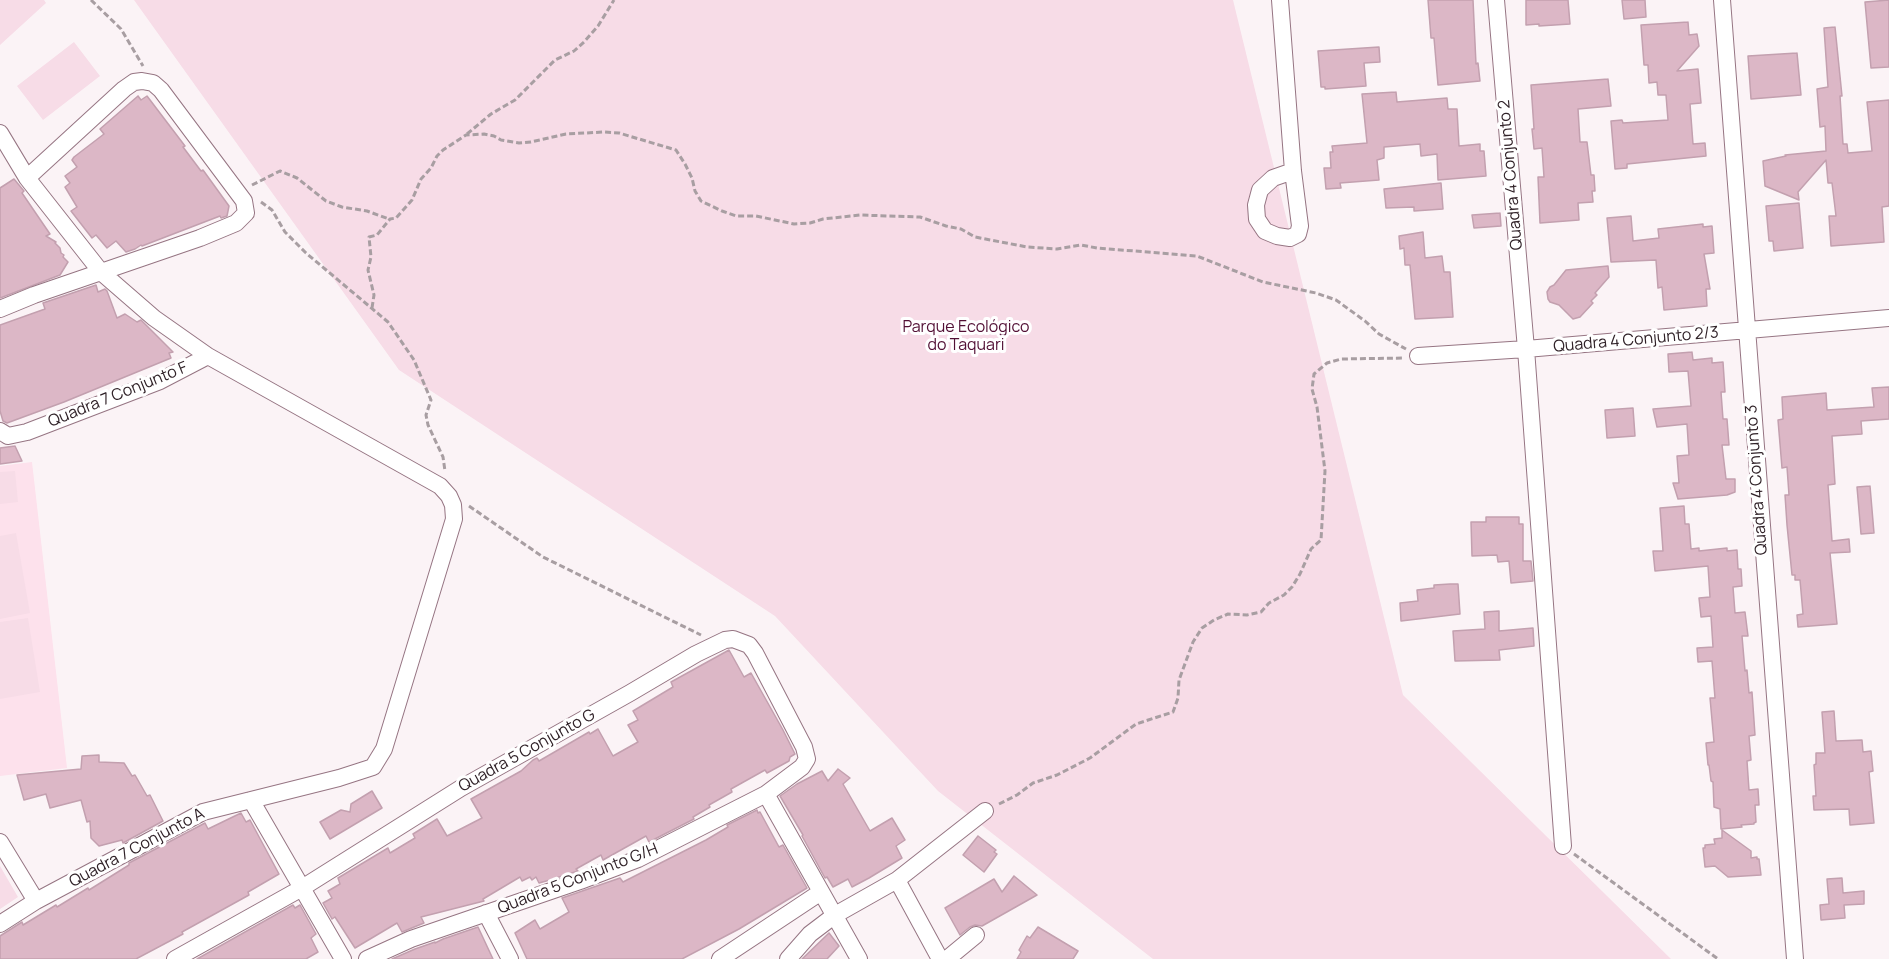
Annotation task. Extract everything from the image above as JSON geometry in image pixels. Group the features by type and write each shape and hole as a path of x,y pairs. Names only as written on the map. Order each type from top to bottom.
{"street":[{"path":"1280,0 1293,171"},
{"name":"Quadra 4 Conjunto 2","path":"1496,0 1526,349"},
{"name":"Quadra 4 Conjunto 3","path":"1722,0 1795,959"},
{"path":"0,309 33,295 200,238 236,223 246,213 242,197 161,90 153,83 142,81 134,82 124,89 27,178"},
{"name":"Quadra 7 Conjunto F","path":"0,133 27,178 101,272 154,318 208,357 160,381 27,432 9,436 0,431"},
{"name":"Quadra 4 Conjunto 2/3","path":"1418,356 1889,318"},
{"path":"1526,349 1563,846"},
{"path":"208,357 440,486"},
{"name":"Quadra 7 Conjunto A","path":"0,924 202,812 374,767 384,749 454,519 453,505 440,486"},
{"name":"Quadra 5 Conjunto G/H","path":"367,959 411,939 638,859 766,794 805,764 807,759 804,747 755,653 749,645 733,639 716,643"},
{"name":"Quadra 5 Conjunto G","path":"302,888 461,788 716,643"},
{"path":"766,794 859,959"},
{"path":"251,800 343,959"},
{"path":"788,959 810,934 835,915 897,880 985,811"},
{"path":"0,842 36,902"},
{"path":"897,880 940,959"},
{"path":"175,959 302,888"},
{"path":"720,959 821,892"},
{"path":"486,914 510,959"},
{"path":"947,959 976,935"}],"path":[{"path":"90,0 121,28 153,83"},
{"path":"242,197 272,174 280,171 297,178 326,201 342,207 367,211 386,219 396,218 412,200 421,179 431,168 437,156 491,114 515,100 555,60 574,51 598,26 614,0"},
{"path":"466,135 484,134 519,143 567,134 603,132 619,133 657,144 676,150 681,156 701,201 736,216 756,216 794,224 860,215 920,217 961,229 975,237 1027,247 1057,249 1081,245 1197,256 1263,282 1316,292 1336,300 1379,334 1418,356"},
{"path":"242,197 259,201 272,210 285,232 306,253 388,322 414,360 431,400 426,415 428,425 443,456 446,476 440,486"},
{"path":"372,309 374,295 368,270 371,257 369,237 376,235 390,219"},
{"path":"985,811 1017,795 1033,783 1058,775 1081,763 1136,724 1173,712 1178,698 1179,680 1193,642 1202,628 1228,614 1247,615 1261,612 1269,603 1284,595 1292,587 1311,549 1321,540 1325,471 1317,407 1312,389 1314,374 1327,363 1341,359 1396,359 1418,356"},
{"path":"463,502 543,557 716,643"},
{"path":"1563,846 1718,959"}],"shaded area":[{"path":"32,462 67,768 0,776 0,466"}],"green space":[{"path":"0,0 44,0 46,3 0,45"},
{"name":"Parque Ecológico do Taquari","path":"134,0 1233,0 1403,695 1671,959 1153,959 938,791 775,616 399,370"},
{"path":"74,42 100,76 43,120 17,86"},
{"path":"15,471 18,502 0,504 0,472"},
{"path":"16,533 30,613 0,619 0,536"},
{"path":"28,618 40,692 0,699 0,622"},
{"path":"0,866 18,897 0,909"}],"building":[{"path":"1428,0 1473,0 1476,64 1478,63 1480,81 1438,85"},
{"path":"1526,0 1568,0 1570,24 1526,25"},
{"path":"1622,0 1645,0 1646,17 1624,19"},
{"path":"1889,0 1889,67 1871,68 1865,2"},
{"path":"1688,22 1689,35 1697,34 1699,46 1677,71 1698,69 1701,103 1690,104 1693,144 1705,143 1706,156 1627,164 1627,168 1615,169 1611,121 1622,120 1623,123 1668,120 1666,95 1658,95 1657,82 1649,83 1648,65 1644,65 1641,25"},
{"path":"1835,27 1842,96 1840,96 1843,144 1847,144 1848,153 1872,151 1867,102 1889,100 1889,206 1882,207 1884,242 1831,246 1829,216 1836,216 1832,183 1828,183 1826,160 1798,192 1799,200 1765,186 1763,161 1785,155 1826,151 1825,126 1820,127 1817,89 1828,87 1824,28"},
{"path":"1379,47 1380,62 1364,63 1366,86 1325,89 1321,87 1318,51"},
{"path":"1797,53 1801,95 1751,99 1748,56"},
{"path":"1608,79 1611,106 1578,109 1580,142 1587,142 1591,175 1594,175 1593,202 1578,203 1579,220 1540,223 1538,177 1544,177 1542,148 1534,149 1531,85"},
{"path":"1396,92 1397,102 1447,98 1448,109 1457,109 1459,146 1480,144 1480,151 1484,151 1486,176 1438,180 1437,154 1421,156 1420,144 1384,147 1384,158 1377,160 1379,180 1340,183 1341,188 1326,189 1324,168 1331,168 1332,146 1367,143 1362,94"},
{"path":"138,96 141,100 147,96 229,206 227,216 221,218 220,216 126,252 116,241 107,248 96,235 92,238 71,211 77,207 65,187 70,183 65,176 77,167 72,160 74,157 104,134 100,129"},
{"path":"14,179 50,234 46,236 56,242 68,262 60,275 0,298 0,188"},
{"path":"1441,183 1443,209 1414,211 1414,207 1386,208 1384,189"},
{"path":"1799,203 1803,248 1774,251 1773,241 1769,241 1766,206"},
{"path":"1500,213 1501,226 1474,228 1472,215"},
{"path":"1631,216 1633,241 1659,238 1658,229 1703,224 1703,227 1712,226 1714,253 1704,254 1710,289 1706,289 1707,306 1664,310 1662,287 1658,288 1656,260 1611,262 1607,218"},
{"path":"1423,232 1425,258 1442,256 1444,272 1450,272 1453,317 1415,319 1410,265 1405,265 1404,248 1400,249 1399,236"},
{"path":"1608,266 1609,277 1595,293 1597,295 1591,301 1593,303 1580,317 1573,319 1559,305 1548,299 1547,292 1550,287 1566,270"},
{"path":"96,285 98,292 105,289 107,291 117,318 125,314 137,322 141,320 173,352 169,353 171,358 64,402 7,423 3,421 0,411 0,325 45,309 43,303"},
{"path":"1692,352 1693,360 1712,358 1712,363 1723,362 1725,392 1721,392 1723,419 1727,419 1729,445 1722,445 1726,479 1735,479 1735,492 1727,495 1678,499 1673,483 1679,483 1677,456 1689,455 1687,424 1657,427 1653,409 1691,406 1688,371 1669,372 1668,354"},
{"path":"1889,387 1889,419 1861,421 1862,434 1832,436 1835,484 1828,485 1832,541 1849,539 1850,552 1830,553 1837,624 1798,627 1797,615 1803,614 1800,580 1795,580 1795,575 1792,575 1787,525 1785,495 1789,495 1787,467 1782,468 1778,420 1783,419 1782,397 1826,393 1827,410 1874,407 1872,388"},
{"path":"1633,408 1635,436 1607,438 1605,410"},
{"path":"15,446 22,461 0,464 0,448"},
{"path":"1870,486 1874,533 1861,534 1857,487"},
{"path":"1684,506 1685,524 1689,524 1691,549 1699,548 1699,551 1727,548 1727,551 1737,550 1738,569 1741,569 1742,586 1733,587 1735,613 1745,612 1748,636 1742,636 1745,671 1747,670 1749,693 1752,692 1755,735 1749,736 1751,760 1747,761 1749,790 1758,789 1759,805 1755,805 1756,822 1741,825 1742,827 1721,829 1720,809 1714,807 1713,782 1708,765 1706,743 1714,742 1710,698 1715,698 1712,661 1698,662 1697,648 1713,647 1711,616 1701,617 1699,598 1710,597 1708,566 1655,571 1653,551 1663,551 1660,508"},
{"path":"1486,517 1519,517 1519,524 1523,524 1523,561 1531,561 1533,581 1511,583 1509,561 1498,562 1497,555 1472,556 1471,522 1486,522"},
{"path":"1458,584 1460,614 1401,621 1400,603 1418,601 1417,590 1434,588 1434,585"},
{"path":"1499,611 1499,631 1533,628 1534,646 1499,650 1500,660 1455,661 1453,631 1485,629 1484,612"},
{"path":"729,650 744,677 751,673 783,730 795,754 790,757 789,761 767,773 765,770 731,789 732,792 709,805 710,807 693,817 694,819 649,842 646,836 603,860 601,855 576,869 578,871 539,883 536,877 522,881 520,877 483,899 484,901 421,917 424,923 402,932 397,923 355,948 335,917 332,919 323,903 332,898 328,891 340,884 338,878 388,848 390,853 415,838 413,834 437,819 447,836 482,818 471,799 521,771 533,760 537,758 539,761 589,732 590,734 598,729 613,756 638,742 628,725 638,720 633,711 673,687 671,682"},
{"path":"1834,711 1836,741 1862,740 1863,752 1871,751 1873,771 1869,772 1874,823 1850,825 1849,809 1814,810 1816,753 1825,753 1822,712"},
{"path":"99,755 99,762 124,763 132,776 135,775 147,796 150,795 163,821 123,843 122,840 99,846 91,838 90,821 87,822 81,800 50,808 46,794 24,800 17,775 81,769 82,756"},
{"path":"838,769 850,778 843,784 870,831 892,818 905,840 896,846 902,858 852,887 848,879 833,887 827,877 825,878 780,796 822,771 828,781"},
{"path":"372,791 382,808 330,839 320,822 341,810 350,812 351,804"},
{"path":"757,810 779,847 783,845 807,888 739,929 682,959 527,959 515,933 535,920 540,929 569,912 562,898 620,878 623,882 706,840 728,827 727,825"},
{"path":"241,813 246,822 250,820 279,874 248,892 249,895 136,959 0,959 0,936 22,922 23,925 88,888 89,890 129,863 205,823 208,829"},
{"path":"1722,830 1751,851 1751,858 1759,859 1761,875 1728,877 1715,866 1705,867 1703,848 1705,845 1715,844 1714,839 1722,838"},
{"path":"978,836 996,850 994,852 997,854 984,872 963,855"},
{"path":"1014,876 1037,895 982,926 970,927 960,935 945,908 994,879 1002,892"},
{"path":"1842,878 1843,893 1864,891 1864,904 1844,905 1845,918 1821,920 1820,905 1829,904 1827,879"},
{"path":"293,905 295,908 300,905 316,934 311,938 318,952 306,959 197,959"},
{"path":"478,927 493,959 392,959 415,949"},
{"path":"1038,927 1078,951 1073,959 1017,959 1027,936 1030,938"},
{"path":"829,933 839,946 827,959 802,959"}]}
